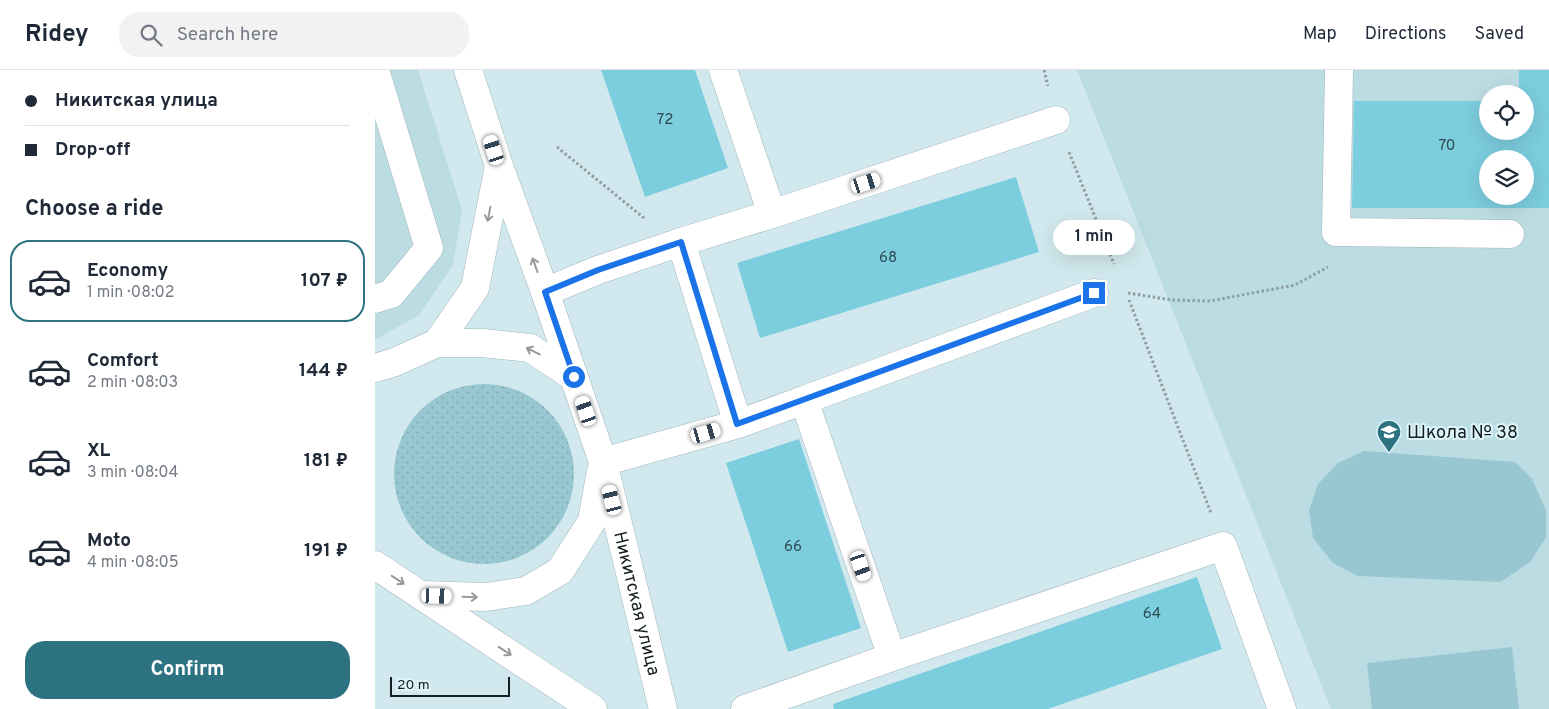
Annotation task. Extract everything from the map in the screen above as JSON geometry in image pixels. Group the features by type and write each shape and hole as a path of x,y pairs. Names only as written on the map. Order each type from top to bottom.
{"street":[{"path":"375,70 429,248 391,294 375,299"},
{"name":"Никитская улица","path":"468,70 499,166 545,292 603,462 663,709"},
{"path":"723,70 772,214"},
{"path":"1339,70 1336,232 1510,234"},
{"path":"545,292 598,270 681,242 772,214 1056,120"},
{"path":"437,342 475,288 499,166"},
{"path":"681,242 737,424"},
{"path":"421,595 486,597 526,591 560,571 592,520 603,462 737,424 1094,293"},
{"path":"375,388 385,365 437,342 483,342 530,348 574,377"},
{"path":"804,400 892,658"},
{"path":"745,709 1223,546 1282,709"},
{"path":"375,565 593,709"}],"path":[{"path":"1044,70 1056,120 1115,266"},
{"path":"557,147 650,222 681,242"},
{"path":"1223,546 1126,293 1172,300 1210,301 1295,285 1329,266"}],"shaded area":[{"path":"375,70 418,70 462,210 453,265 419,315 375,340"},
{"name":"Школа № 38","path":"1077,70 1549,70 1549,709 1331,709"},
{"path":"484,384 502,386 518,391 534,399 548,410 559,424 567,440 572,456 574,474 572,492 567,508 559,524 548,538 534,549 518,557 502,562 484,564 466,562 450,557 434,549 420,538 409,524 401,508 396,492 394,474 396,456 401,440 409,424 420,410 434,399 450,391 466,386"},
{"path":"1364,451 1515,462 1532,479 1546,510 1546,537 1531,561 1501,582 1358,576 1333,563 1313,538 1309,511 1318,484 1338,463"},
{"path":"1512,647 1519,709 1372,709 1367,663"}],"building":[{"path":"601,70 695,70 728,168 645,197"},
{"path":"1519,70 1549,70 1549,208 1352,208 1354,101 1479,101 1479,140 1534,140 1534,85 1519,85"},
{"path":"1016,177 1039,252 760,338 737,263"},
{"path":"799,439 861,628 788,652 726,463"},
{"path":"1197,577 1222,649 1048,709 834,709 833,704"}],"place":[{"name":"Школа № 38","path":"1389,453"}],"route":[{"path":"574,377 545,292 598,270 681,242 737,424 1094,293"}]}
